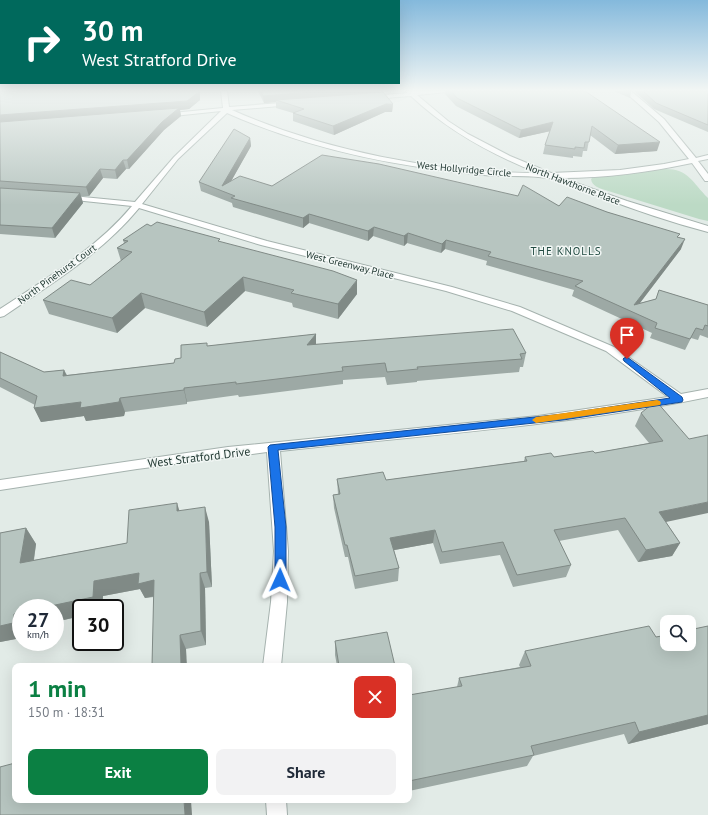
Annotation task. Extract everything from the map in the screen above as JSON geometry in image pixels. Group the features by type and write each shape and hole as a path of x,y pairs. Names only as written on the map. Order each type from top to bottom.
{"street":[{"name":"North Pinehurst Court","path":"0,314 78,261 123,222 139,205 176,158 206,129"},
{"name":"West Hollyridge Circle","path":"271,129 289,136 387,159 461,170 546,174 612,172 708,157"},
{"name":"North Hawthorne Place","path":"455,129 507,157 546,174 633,206 708,229"},
{"path":"669,129 708,179"},
{"name":"West Greenway Place","path":"53,197 139,205 165,211 264,243 449,289 516,309 610,349 634,364 679,400"},
{"name":"West Stratford Drive","path":"0,485 117,467 273,447 563,417 679,400 708,393"},
{"path":"272,663 279,602 281,551 273,447"},
{"path":"276,803 278,815"}],"green space":[{"path":"663,169 678,171 689,177 708,198 708,221 600,188 594,185 591,179 593,177"}],"building":[{"path":"0,129 156,129 127,160 123,160 115,170 100,169 86,187 0,181"},
{"path":"234,129 250,138 222,186 240,176 272,186 322,155 379,164 518,196 523,185 559,206 567,197 607,212 680,234 677,237 685,239 634,305 656,299 659,290 708,305 708,326 705,325 703,330 696,328 690,339 655,328 657,323 575,286 583,281 488,256 491,252 446,240 442,244 408,233 404,236 374,227 368,231 309,214 303,218 231,198 235,196 199,182"},
{"path":"551,129 591,129 589,142 585,142 584,148 575,147 575,149 545,145"},
{"path":"596,129 641,129 660,142 618,145"},
{"path":"0,188 80,193 52,228 0,225"},
{"path":"157,222 220,239 218,241 333,271 357,280 338,304 291,293 294,290 243,277 204,312 141,293 112,318 43,300 71,280 90,285 132,252 117,248 128,241 123,240 147,224 151,226"},
{"path":"513,329 526,353 520,354 522,359 417,367 418,369 387,372 385,363 342,367 343,371 236,384 236,382 184,388 184,390 120,398 119,402 80,408 81,402 34,408 37,396 0,378 0,352 44,372 64,370 63,376 174,363 175,359 181,358 181,345 207,343 207,346 316,334 307,345"},
{"path":"656,401 689,439 708,435 708,502 659,512 680,543 646,550 625,518 554,530 571,565 517,575 503,542 442,552 435,530 390,538 399,568 355,576 347,545 345,545 333,495 340,494 337,479 383,472 386,480 527,461 525,457 551,453 554,457 593,451 595,453 663,441 641,413"},
{"path":"177,503 177,511 205,507 207,572 200,573 201,631 180,635 181,663 152,663 154,580 138,584 139,573 94,581 93,597 72,599 72,601 64,603 64,599 12,599 12,623 0,626 0,533 26,528 20,563 127,543 129,510"},
{"path":"649,626 656,637 660,636 660,651 696,651 696,629 708,626 708,715 639,732 635,722 531,746 534,755 412,780 412,694 462,686 459,678 531,666 525,651"},
{"path":"387,632 394,663 339,663 335,641"},
{"path":"12,764 12,803 184,803 185,815 0,815 0,767"}],"slow traffic":[{"path":"536,420 657,403"}],"district":[{"name":"THE KNOLLS","path":"566,251"}],"route":[{"path":"280,580 280,527 273,447 563,417 679,400 627,359"}]}
